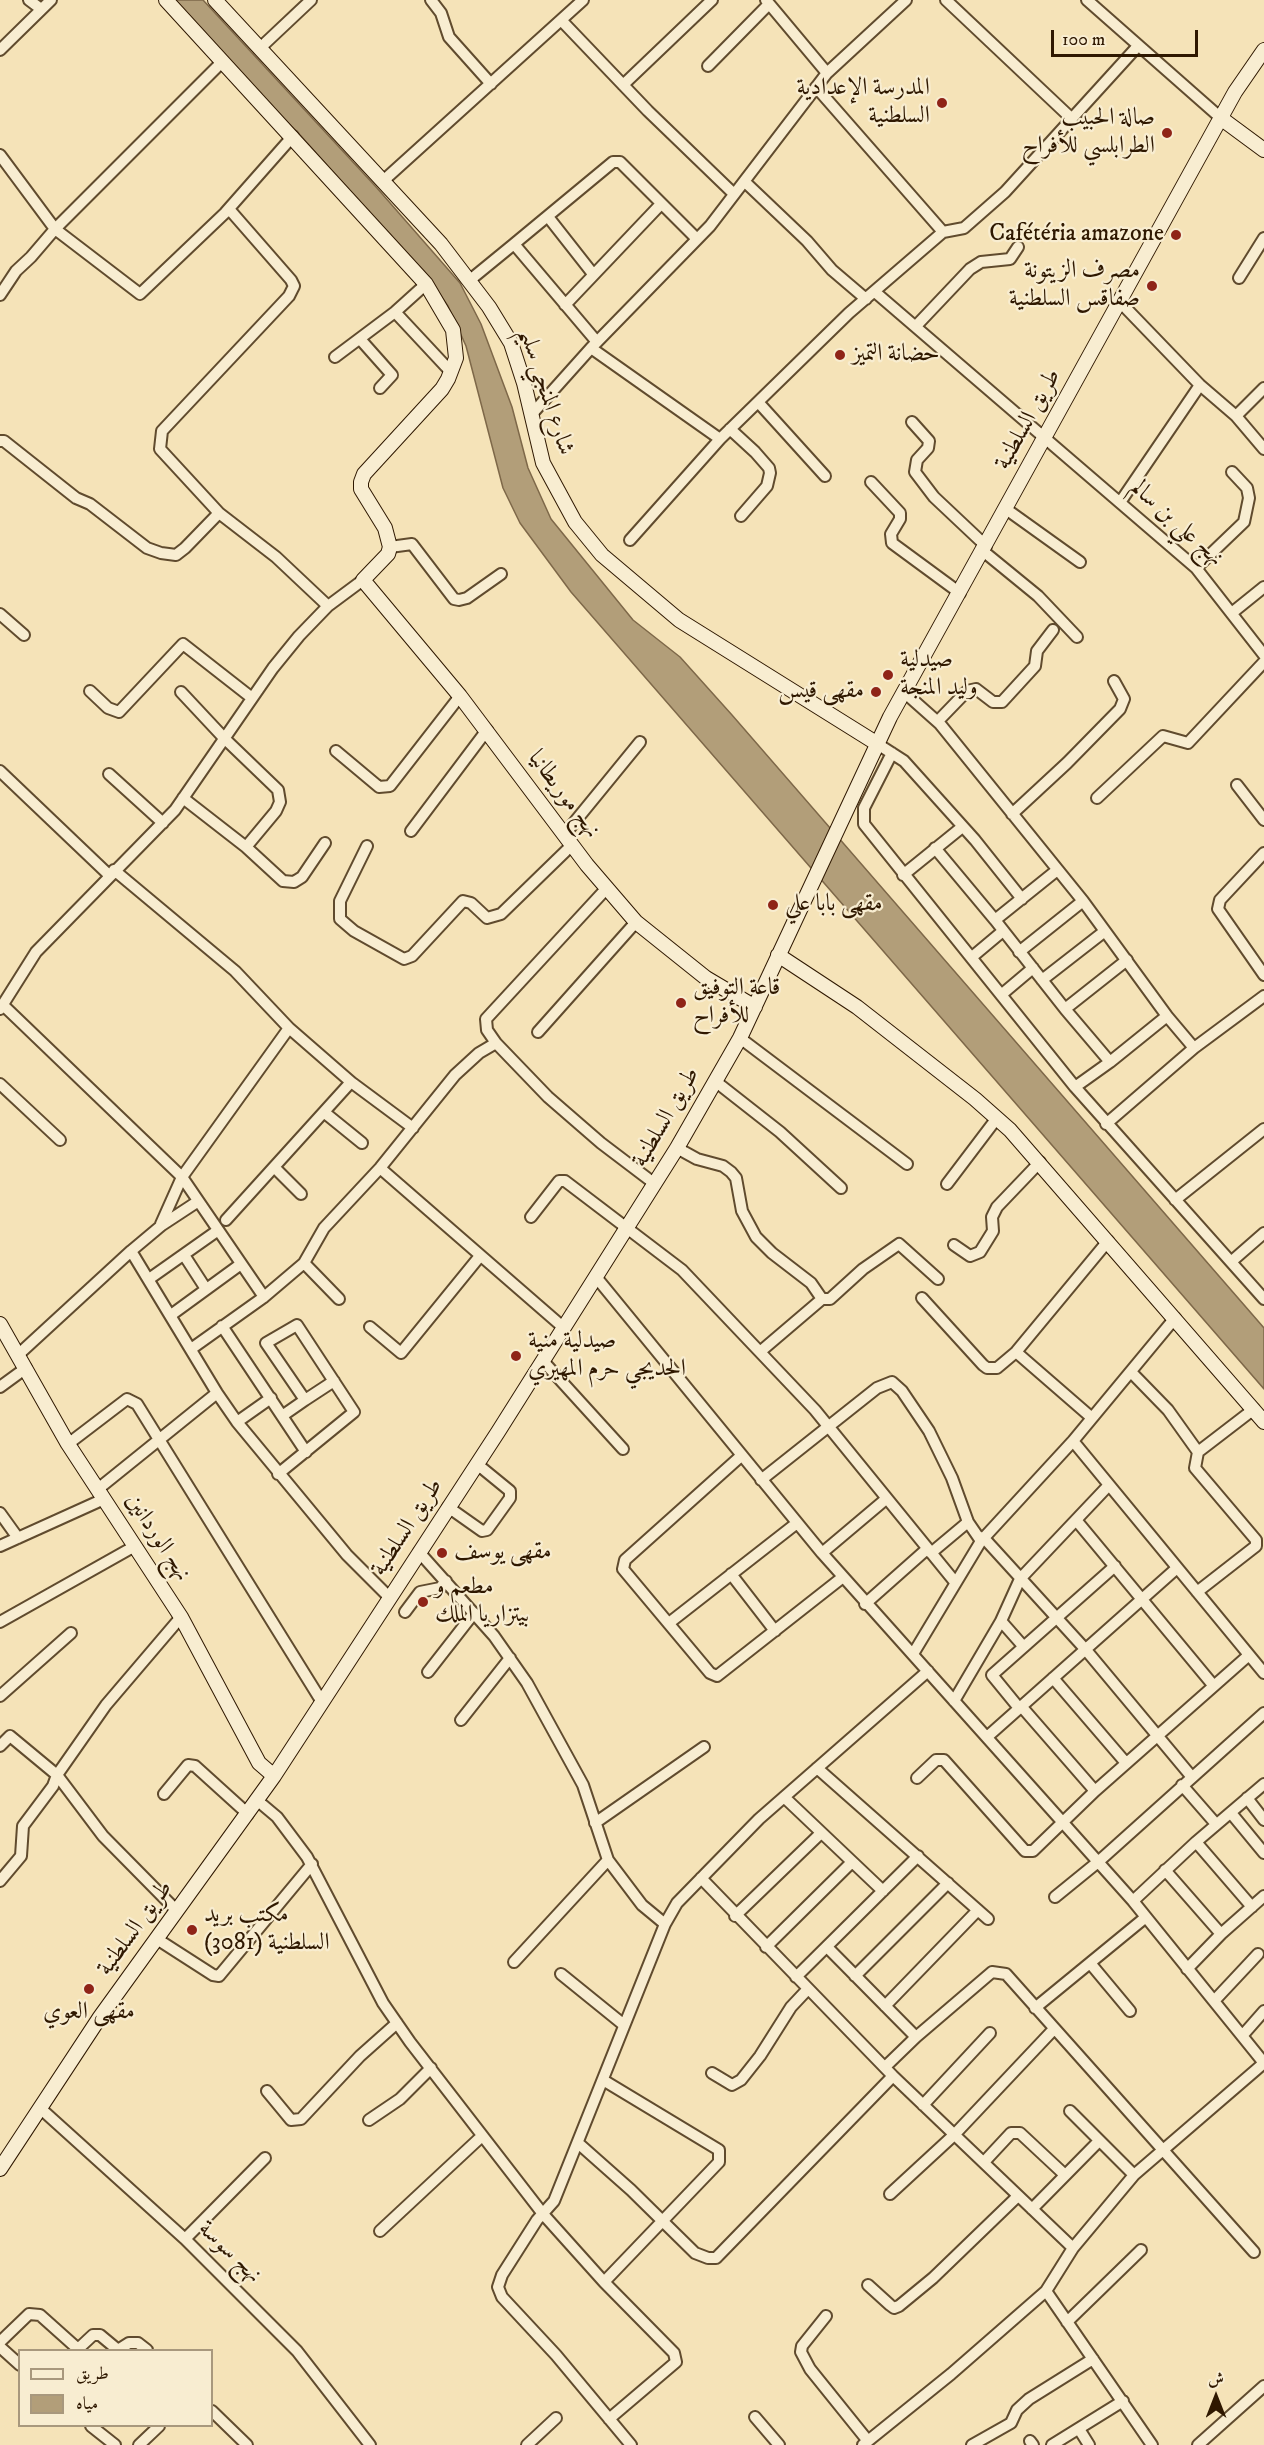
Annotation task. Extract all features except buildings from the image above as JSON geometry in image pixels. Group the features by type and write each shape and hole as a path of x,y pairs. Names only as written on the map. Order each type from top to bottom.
{"main road":[{"path":"166,0 293,136 426,284 453,330 456,350 452,372 442,389 364,474 361,482 361,489 385,528 390,547 388,554 363,580"},
{"name":"شارع المنجي سليم","path":"215,0 383,181 470,280 511,343 543,463 552,482 575,522 602,555 679,620 876,743"},
{"name":"طريق السلطنية","path":"0,2169 157,1939 274,1776 543,1362 655,1184 740,1038 876,743 1235,92 1264,50"},
{"path":"1222,119 1264,150"},
{"name":"نهج موريطانيا","path":"363,580 488,730 568,840 606,889 636,922 706,978 755,1007"},
{"path":"777,954 857,1007 997,1118 1040,1162 1264,1422"},
{"name":"نهج الوردانين","path":"0,1324 68,1444 181,1617 259,1763 274,1776"}],"street":[{"path":"29,0 41,9"},
{"path":"0,50 51,0"},
{"path":"259,49 311,0"},
{"path":"431,0 441,13 449,37 491,84"},
{"path":"383,181 583,0"},
{"path":"623,85 712,0"},
{"path":"531,415 594,345 710,226 827,73 906,0"},
{"path":"946,0 1071,118"},
{"path":"1087,0 1137,47 1222,119"},
{"path":"708,66 767,2 827,73"},
{"path":"561,20 623,85 734,194"},
{"path":"630,540 720,439 871,295 943,232 964,228 1005,192 1137,47"},
{"path":"0,295 16,271 55,229 222,62"},
{"path":"816,87 943,232"},
{"path":"0,155 55,229 140,294 229,208 293,136"},
{"path":"470,280 549,218 613,162 620,162 696,238"},
{"name":"نهج علي بن سالم","path":"745,182 807,241 832,270 916,326 1196,568 1233,612 1264,655"},
{"path":"565,305 661,204"},
{"path":"229,208 294,286 289,296 162,431 160,449 219,513 276,557 328,606"},
{"path":"549,218 593,274"},
{"path":"1239,278 1264,238"},
{"path":"514,244 565,305 594,345 720,439"},
{"path":"916,326 970,269 981,262 1010,258 1018,247"},
{"path":"335,357 395,312 426,284"},
{"path":"1120,302 1200,386 1236,416 1264,449"},
{"path":"395,312 452,372"},
{"path":"360,339 392,375 380,388"},
{"path":"1120,501 1200,386"},
{"path":"1236,416 1264,388"},
{"path":"758,402 825,476"},
{"path":"912,422 929,441 928,448 917,460 915,472 934,497 984,548 1038,596 1077,637"},
{"path":"730,429 769,468 770,473 767,486 741,516"},
{"path":"0,441 4,441 75,498 90,504 147,548 161,553 176,555 186,548 219,513"},
{"path":"1196,568 1244,522 1249,498 1247,488 1232,472"},
{"path":"871,482 900,513 900,519 891,534 892,543 960,593"},
{"path":"1006,509 1080,562"},
{"path":"390,547 412,544 454,599 467,598 501,574"},
{"path":"264,1297 182,1178 2,1007 36,952 163,823 183,798 292,644 328,606 363,580"},
{"path":"1233,612 1264,587"},
{"path":"0,614 24,635"},
{"path":"938,722 967,691 976,689 993,702 1002,702 1035,666 1037,651 1053,630"},
{"path":"90,691 108,708 119,712 183,644 252,698"},
{"path":"1097,798 1163,736 1188,743 1264,662"},
{"path":"1012,814 1067,764 1120,710 1124,699 1114,681"},
{"path":"181,692 224,738 274,784 280,795 276,811 246,847"},
{"path":"904,692 938,722 1056,871 1083,901 1167,1016 1194,1048"},
{"path":"336,751 379,787 390,786 460,696"},
{"path":"411,831 488,730"},
{"path":"367,846 340,901 338,909 340,919 354,931 404,959 412,956 463,902 471,903 487,918 501,914 568,840 640,742"},
{"path":"876,743 904,760 961,828 975,840 1022,899"},
{"path":"892,753 862,815 864,824 1074,1087 1264,1299"},
{"path":"0,771 112,873 235,971 289,1028 351,1082 413,1128"},
{"path":"109,774 163,823"},
{"path":"1237,785 1264,820"},
{"path":"183,798 246,847 283,881 294,882 302,877 325,843"},
{"path":"903,875 961,828"},
{"path":"935,848 1110,1062"},
{"path":"1264,853 1220,900 1218,909 1264,975"},
{"path":"995,921 1056,871"},
{"path":"606,889 486,1019 487,1030 496,1043 548,1097 601,1143 655,1184"},
{"path":"1019,952 1083,901"},
{"path":"538,1032 636,922"},
{"path":"972,957 1003,931"},
{"path":"1042,980 1105,931"},
{"path":"1065,1009 1127,960"},
{"path":"1000,995 1033,968"},
{"path":"1106,1124 1194,1048 1264,996"},
{"path":"1074,1087 1110,1062 1167,1016"},
{"path":"159,1227 182,1178 289,1028"},
{"path":"740,1038 908,1164"},
{"path":"191,1349 264,1297 304,1263 324,1228 380,1168 454,1075 479,1053 496,1043"},
{"path":"716,1081 780,1132 841,1188"},
{"path":"226,1220 351,1082"},
{"path":"0,1084 60,1140"},
{"path":"325,1113 362,1143"},
{"path":"948,1184 997,1118"},
{"path":"1175,1200 1264,1129"},
{"path":"676,1148 697,1159 723,1166 731,1172 736,1178 741,1211 756,1237 772,1253 811,1283 822,1299"},
{"path":"954,1245 970,1256 980,1252 993,1231 992,1217 997,1207 1040,1162"},
{"path":"275,1168 301,1194"},
{"path":"380,1168 564,1328"},
{"path":"531,1217 560,1181 565,1180 682,1270 761,1351 828,1426 955,1582"},
{"path":"19,1354 159,1227 197,1202"},
{"path":"148,1280 217,1231"},
{"path":"1232,1261 1264,1233"},
{"path":"922,1298 987,1368 996,1368 1016,1352 1108,1241"},
{"path":"761,1351 822,1299 830,1299 863,1269 899,1244 938,1279"},
{"path":"131,1251 237,1422 347,1555 389,1597"},
{"path":"184,1255 206,1289"},
{"path":"370,1327 401,1353 480,1256"},
{"path":"304,1263 339,1299"},
{"path":"171,1315 241,1264"},
{"path":"596,1277 822,1553 1133,1901 1264,2063 1163,2147 1134,2175 1073,2248 1046,2291 951,2374 866,2443 810,2369 801,2352 802,2346 826,2316"},
{"path":"913,1654 982,1539 1073,1441 1176,1318"},
{"path":"278,1474 354,1412 297,1325 266,1343 305,1400"},
{"path":"222,1326 306,1452"},
{"path":"1016,1352 1092,1418"},
{"path":"543,1362 624,1449"},
{"path":"0,1387 26,1368"},
{"path":"1131,1372 1168,1410 1198,1452"},
{"path":"282,1416 334,1381"},
{"path":"761,1480 886,1383 897,1384 933,1440 952,1478 968,1522 1086,1650 1191,1776"},
{"path":"0,1546 101,1494 159,1441 217,1393"},
{"path":"237,1422 271,1398"},
{"path":"68,1444 127,1399 137,1404 322,1702"},
{"path":"1197,1592 1256,1546 1256,1540 1195,1468 1198,1452 1254,1409"},
{"path":"1073,1441 1264,1673"},
{"path":"741,1456 625,1560 623,1569 710,1673 717,1676 843,1577"},
{"path":"448,1507 482,1531 487,1530 510,1498 510,1491 477,1464"},
{"path":"954,1701 1001,1621 1020,1579 1109,1485"},
{"path":"822,1553 886,1499"},
{"path":"0,1513 18,1538"},
{"path":"1076,1520 1213,1685"},
{"path":"866,1604 929,1551 968,1522"},
{"path":"669,1623 797,1523"},
{"path":"0,1622 135,1546"},
{"path":"419,1552 474,1613 510,1658 537,1700 574,1767 608,1860 642,1905 665,1924"},
{"path":"992,1675 1115,1566"},
{"path":"987,1737 1177,1568"},
{"path":"731,1574 775,1631"},
{"path":"405,1612 420,1592 440,1588 446,1581"},
{"path":"428,1672 474,1613"},
{"path":"0,1881 21,1856 23,1826 54,1786 57,1775 106,1706 181,1617"},
{"path":"1001,1621 1023,1646"},
{"path":"0,1696 71,1633"},
{"path":"917,1778 936,1760 944,1761 1027,1852 1033,1851 1095,1791 1249,1655"},
{"path":"461,1720 510,1658"},
{"path":"976,1666 992,1675 1095,1791"},
{"path":"631,2445 502,2297 498,2287 502,2275 543,2214 554,2202 665,1924 676,1903 784,1797 928,1671"},
{"path":"1053,1678 1126,1763"},
{"path":"1054,1897 1098,1862 1191,1776 1264,1713"},
{"path":"0,1728 57,1775 103,1836 177,1911"},
{"path":"0,1746 10,1736"},
{"path":"595,1823 704,1747"},
{"path":"164,1794 188,1765 195,1766 248,1814"},
{"path":"817,1768 988,1919"},
{"path":"1133,1901 1216,1824 1264,1784"},
{"path":"1182,1785 1216,1824"},
{"path":"784,1797 882,1891"},
{"path":"1247,1798 1264,1820"},
{"path":"258,1800 278,1817 312,1864 366,1972 397,2024 543,2214 604,2282 674,2353 676,2362 609,2419"},
{"path":"1231,1813 1264,1853"},
{"path":"735,1916 820,1834"},
{"path":"1196,1842 1252,1907"},
{"path":"796,1977 918,1856"},
{"path":"514,1962 608,1860"},
{"path":"766,1947 851,1863"},
{"path":"157,1939 213,1975 219,1976 312,1864"},
{"path":"1165,1870 1221,1934"},
{"path":"701,1878 807,1990 922,2105 1073,2248"},
{"path":"855,1976 948,1883"},
{"path":"1187,1969 1221,1934 1264,1896"},
{"path":"885,2006 978,1910"},
{"path":"1035,2008 1146,1917"},
{"path":"827,1947 916,2037"},
{"path":"1214,2001 1258,1954"},
{"path":"1090,1963 1130,2011"},
{"path":"578,2143 662,2219 695,2253 708,2258 716,2258 889,2072 916,2037 992,1972 1006,1974 1163,2147 1254,2252"},
{"path":"561,1974 624,2025"},
{"path":"712,2073 732,2085 741,2080 791,2007 807,1990"},
{"path":"1242,2036 1264,2011"},
{"path":"267,2091 291,2120 301,2119 360,2056 397,2024"},
{"path":"890,2194 954,2135 1054,2029"},
{"path":"922,2105 990,2033"},
{"path":"369,2120 400,2099 431,2068"},
{"path":"603,2080 719,2150 720,2162 662,2219 604,2282"},
{"name":"نهج سوسة","path":"40,2108 185,2239 297,2350 370,2445"},
{"path":"1070,2111 1134,2175"},
{"path":"984,2162 1011,2133 1020,2133 1065,2175"},
{"path":"380,2231 482,2136"},
{"path":"1032,2209 1099,2141"},
{"path":"185,2239 265,2158"},
{"path":"868,2285 890,2306 897,2307 933,2278 1018,2196"},
{"path":"1067,2322 1141,2250"},
{"path":"1046,2291 1152,2445"},
{"path":"0,2342 29,2314 40,2315 78,2349"},
{"path":"80,2349 93,2335 100,2335 117,2349"},
{"path":"120,2349 129,2343 138,2343 146,2349"},
{"path":"0,2347 18,2363"},
{"path":"972,2445 1011,2423 1017,2410 1029,2398 1093,2359"},
{"path":"1198,2445 1264,2386"},
{"path":"1052,2445 1123,2401"},
{"path":"213,2412 247,2445"},
{"path":"756,2417 779,2445"},
{"path":"527,2445 556,2418"},
{"path":"92,2427 115,2445"},
{"path":"139,2445 158,2427"},
{"path":"1079,2429 1089,2445"},
{"path":"97,2445 105,2436"}],"water":[{"path":"173,0 203,0 377,188 460,283 481,324 512,407 528,468 551,519 633,620 680,657 732,715 1264,1328 1264,1389 571,592 520,523 503,488 466,346 448,306 434,286 301,136 222,55"}],"place":[{"name":"المدرسة الإعدادية السلطنية","path":"942,103"},
{"name":"صالة الحبيب الطرابلسي للأفراح","path":"1167,133"},
{"name":"Cafétéria amazone","path":"1176,235"},
{"name":"مصرف الزيتونة صفاقس السلطنية","path":"1152,286"},
{"name":"حضانة التميز","path":"840,355"},
{"name":"صيدلية وليد المنجة","path":"888,675"},
{"name":"مقهى قيس","path":"876,692"},
{"name":"مقهى بابا علي","path":"773,905"},
{"name":"قاعة التوفيق للأفراح","path":"681,1003"},
{"name":"صيدلية منية الحديجي حرم المهيري","path":"516,1356"},
{"name":"مقهى يوسف","path":"442,1553"},
{"name":"مطعم و بيتزاريا الملك","path":"423,1602"},
{"name":"مكتب بريد السلطنية (3081)","path":"192,1930"},
{"name":"مقهى العوي","path":"89,1989"}]}
